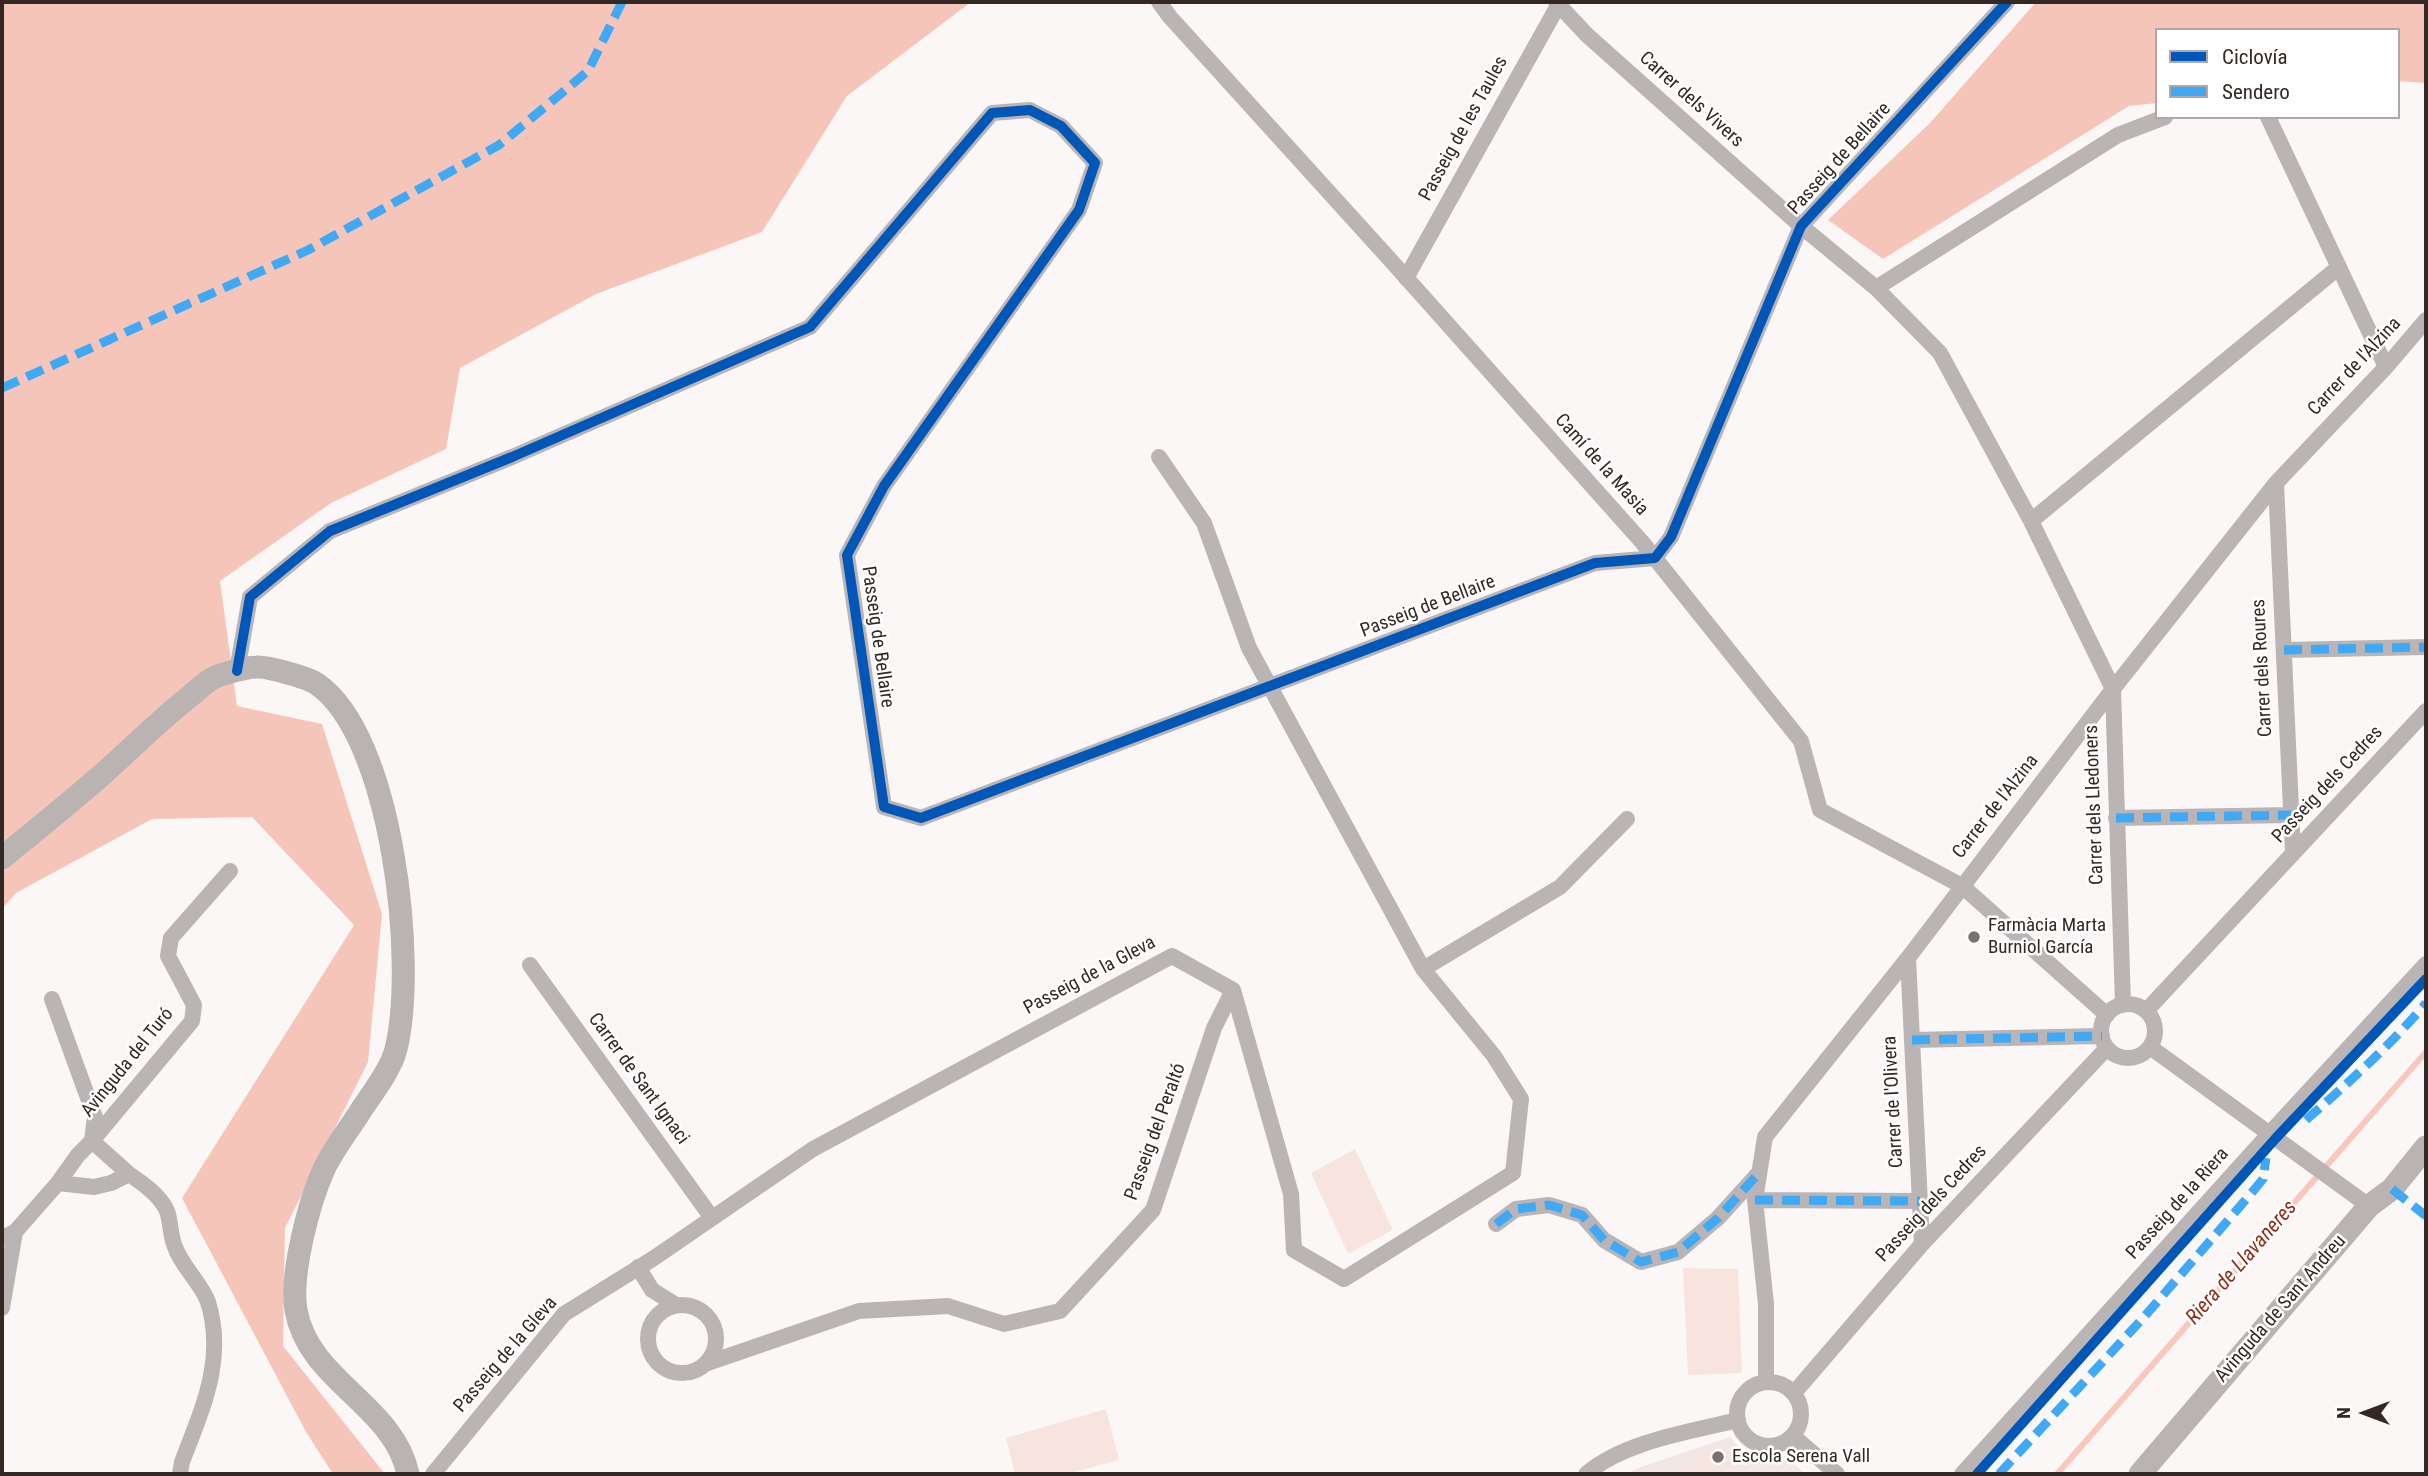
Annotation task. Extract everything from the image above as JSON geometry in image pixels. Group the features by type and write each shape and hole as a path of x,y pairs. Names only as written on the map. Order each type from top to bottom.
{"street":[{"name":"Camí de la Masia","path":"1159,2 1655,558 1801,741 1819,810 1962,886 2107,1015"},
{"name":"Passeig de les Taules","path":"1406,278 1558,2"},
{"name":"Carrer dels Vivers","path":"1558,2 1587,35 1801,226 1876,288 1940,353 2031,521 2113,689"},
{"name":"Passeig de Bellaire","path":"237,671 250,597 330,531 512,457 810,327 992,113 1030,110 1061,126 1095,163 1079,210 884,486 847,555 884,807 921,818 1595,563 1655,558 1671,537 1801,226 2007,2"},
{"path":"1876,288 2118,135 2160,119"},
{"path":"2269,119 2386,367"},
{"path":"2031,521 2339,267"},
{"name":"Carrer de l'Alzina","path":"1766,1382 1766,1304 1755,1200 1765,1137 1908,958 2113,689 2276,483 2386,367 2426,320"},
{"path":"1159,457 1204,523 1248,648 1423,969 1494,1056 1521,1099 1513,1173 1344,1279 1294,1250 1291,1194 1233,990"},
{"name":"Carrer dels Roures","path":"2276,483 2293,852"},
{"path":"2284,650 2426,647"},
{"path":"2,858 215,676 258,666 316,682 348,716 377,786 396,869 404,946 402,1006 396,1051 325,1168 307,1220 297,1268 296,1310 310,1349 334,1377 380,1419 404,1457 408,1474"},
{"name":"Carrer dels Lledoners","path":"2113,689 2123,1005"},
{"name":"Passeig dels Cedres","path":"2146,1011 2426,711"},
{"path":"2116,818 2291,815"},
{"path":"1423,969 1560,887 1627,819"},
{"name":"Avinguda del Turó","path":"2,1308 8,1235 58,1183 78,1154 92,1141 192,1021 194,1004 168,956 171,938 230,871"},
{"name":"Passeig de la Gleva","path":"433,1474 564,1314 813,1149 1172,956 1233,990"},
{"name":"Carrer de l'Olivera","path":"1908,958 1922,1244"},
{"name":"Passeig de la Riera","path":"1962,1474 2269,1133 2426,964"},
{"name":"Carrer de Sant Ignaci","path":"530,965 712,1218"},
{"name":"Passeig del Peraltó","path":"705,1364 859,1311 948,1306 1004,1324 1060,1311 1153,1210 1214,1028 1233,990"},
{"name":"Avinguda del Turó","path":"52,999 95,1117 92,1141"},
{"path":"2133,1004 2146,1011 2155,1028 2153,1042 2142,1055 2120,1057 2104,1042 2102,1025 2107,1015 2114,1008 2123,1005 2133,1004"},
{"path":"1912,1040 2104,1042"},
{"name":"Passeig dels Cedres","path":"1794,1393 1922,1244 2104,1042"},
{"path":"2150,1047 2370,1206"},
{"name":"Avinguda del Turó","path":"92,1141 129,1174 147,1185 166,1209 175,1247 207,1300 216,1340 210,1387 180,1474"},
{"name":"Avinguda de Sant Andreu","path":"2140,1474 2370,1206 2392,1189 2426,1147"},
{"path":"58,1183 94,1187 111,1184 129,1174"},
{"path":"1496,1224 1516,1209 1549,1205 1582,1215 1604,1240 1641,1262 1678,1252 1718,1218 1758,1174"},
{"path":"1755,1200 1920,1201"},
{"path":"638,1267 652,1290 676,1305"},
{"path":"676,1305 688,1305 701,1310 715,1329 713,1355 705,1364 696,1371 680,1374 659,1365 651,1355 647,1341 655,1317 664,1309 676,1305"},
{"path":"1775,1382 1794,1393 1800,1405 1801,1416 1799,1427 1793,1436 1785,1442 1761,1446 1744,1434 1738,1420 1739,1404 1744,1393 1754,1385 1775,1382"},
{"path":"1586,1474 1629,1449 1738,1420"},
{"path":"1793,1436 1837,1474"}],"shaded area":[{"path":"2,2 971,2 847,96 762,232 596,294 460,368 446,449 331,503 220,581 237,706 322,724 382,914 368,1062 285,1228 283,1346 385,1474 333,1474 306,1432 182,1198 354,925 252,817 152,819 16,893 2,909"},
{"path":"2036,2 2426,2 2426,83 2400,81 2400,28 2155,28 2155,103 2129,106 1883,259 1828,220 1930,123"},
{"path":"1355,1149 1393,1230 1348,1254 1311,1173"},
{"path":"1683,1268 1738,1269 1742,1373 1688,1375"},
{"path":"1106,1409 1119,1460 1067,1474 1015,1474 1006,1438"},
{"name":"Escola Serena Vall","path":"1730,1437 1744,1453 1791,1461 1805,1474 1627,1474 1638,1468"},
{"path":"1707,1451 1725,1474 1680,1474"}],"waterway":[{"name":"Riera de Llavaneres","path":"2057,1474 2426,1052"}],"marked path":[{"path":"2,388 308,250 499,145 588,71 622,2"},
{"path":"2284,650 2426,647"},
{"path":"2116,818 2291,815"},
{"path":"2306,1120 2383,1049 2426,1003"},
{"path":"1912,1040 2102,1036"},
{"path":"1999,1474 2144,1317 2249,1196 2263,1179 2266,1158"},
{"path":"1496,1224 1516,1209 1549,1205 1582,1215 1604,1240 1641,1262 1678,1252 1718,1218 1758,1174"},
{"path":"2392,1189 2426,1216"},
{"path":"1755,1200 1920,1201"}],"cycle path":[{"path":"237,671 250,597 330,531 512,457 810,327 992,113 1030,110 1061,126 1095,163 1079,210 884,486 847,555 884,807 921,818 1595,563 1655,558 1671,537 1801,226 2007,2"},
{"path":"1977,1474 2276,1138 2426,979"}],"place":[{"name":"Farmàcia Marta Burniol García","path":"1974,937"},
{"name":"Escola Serena Vall","path":"1718,1457"}]}
